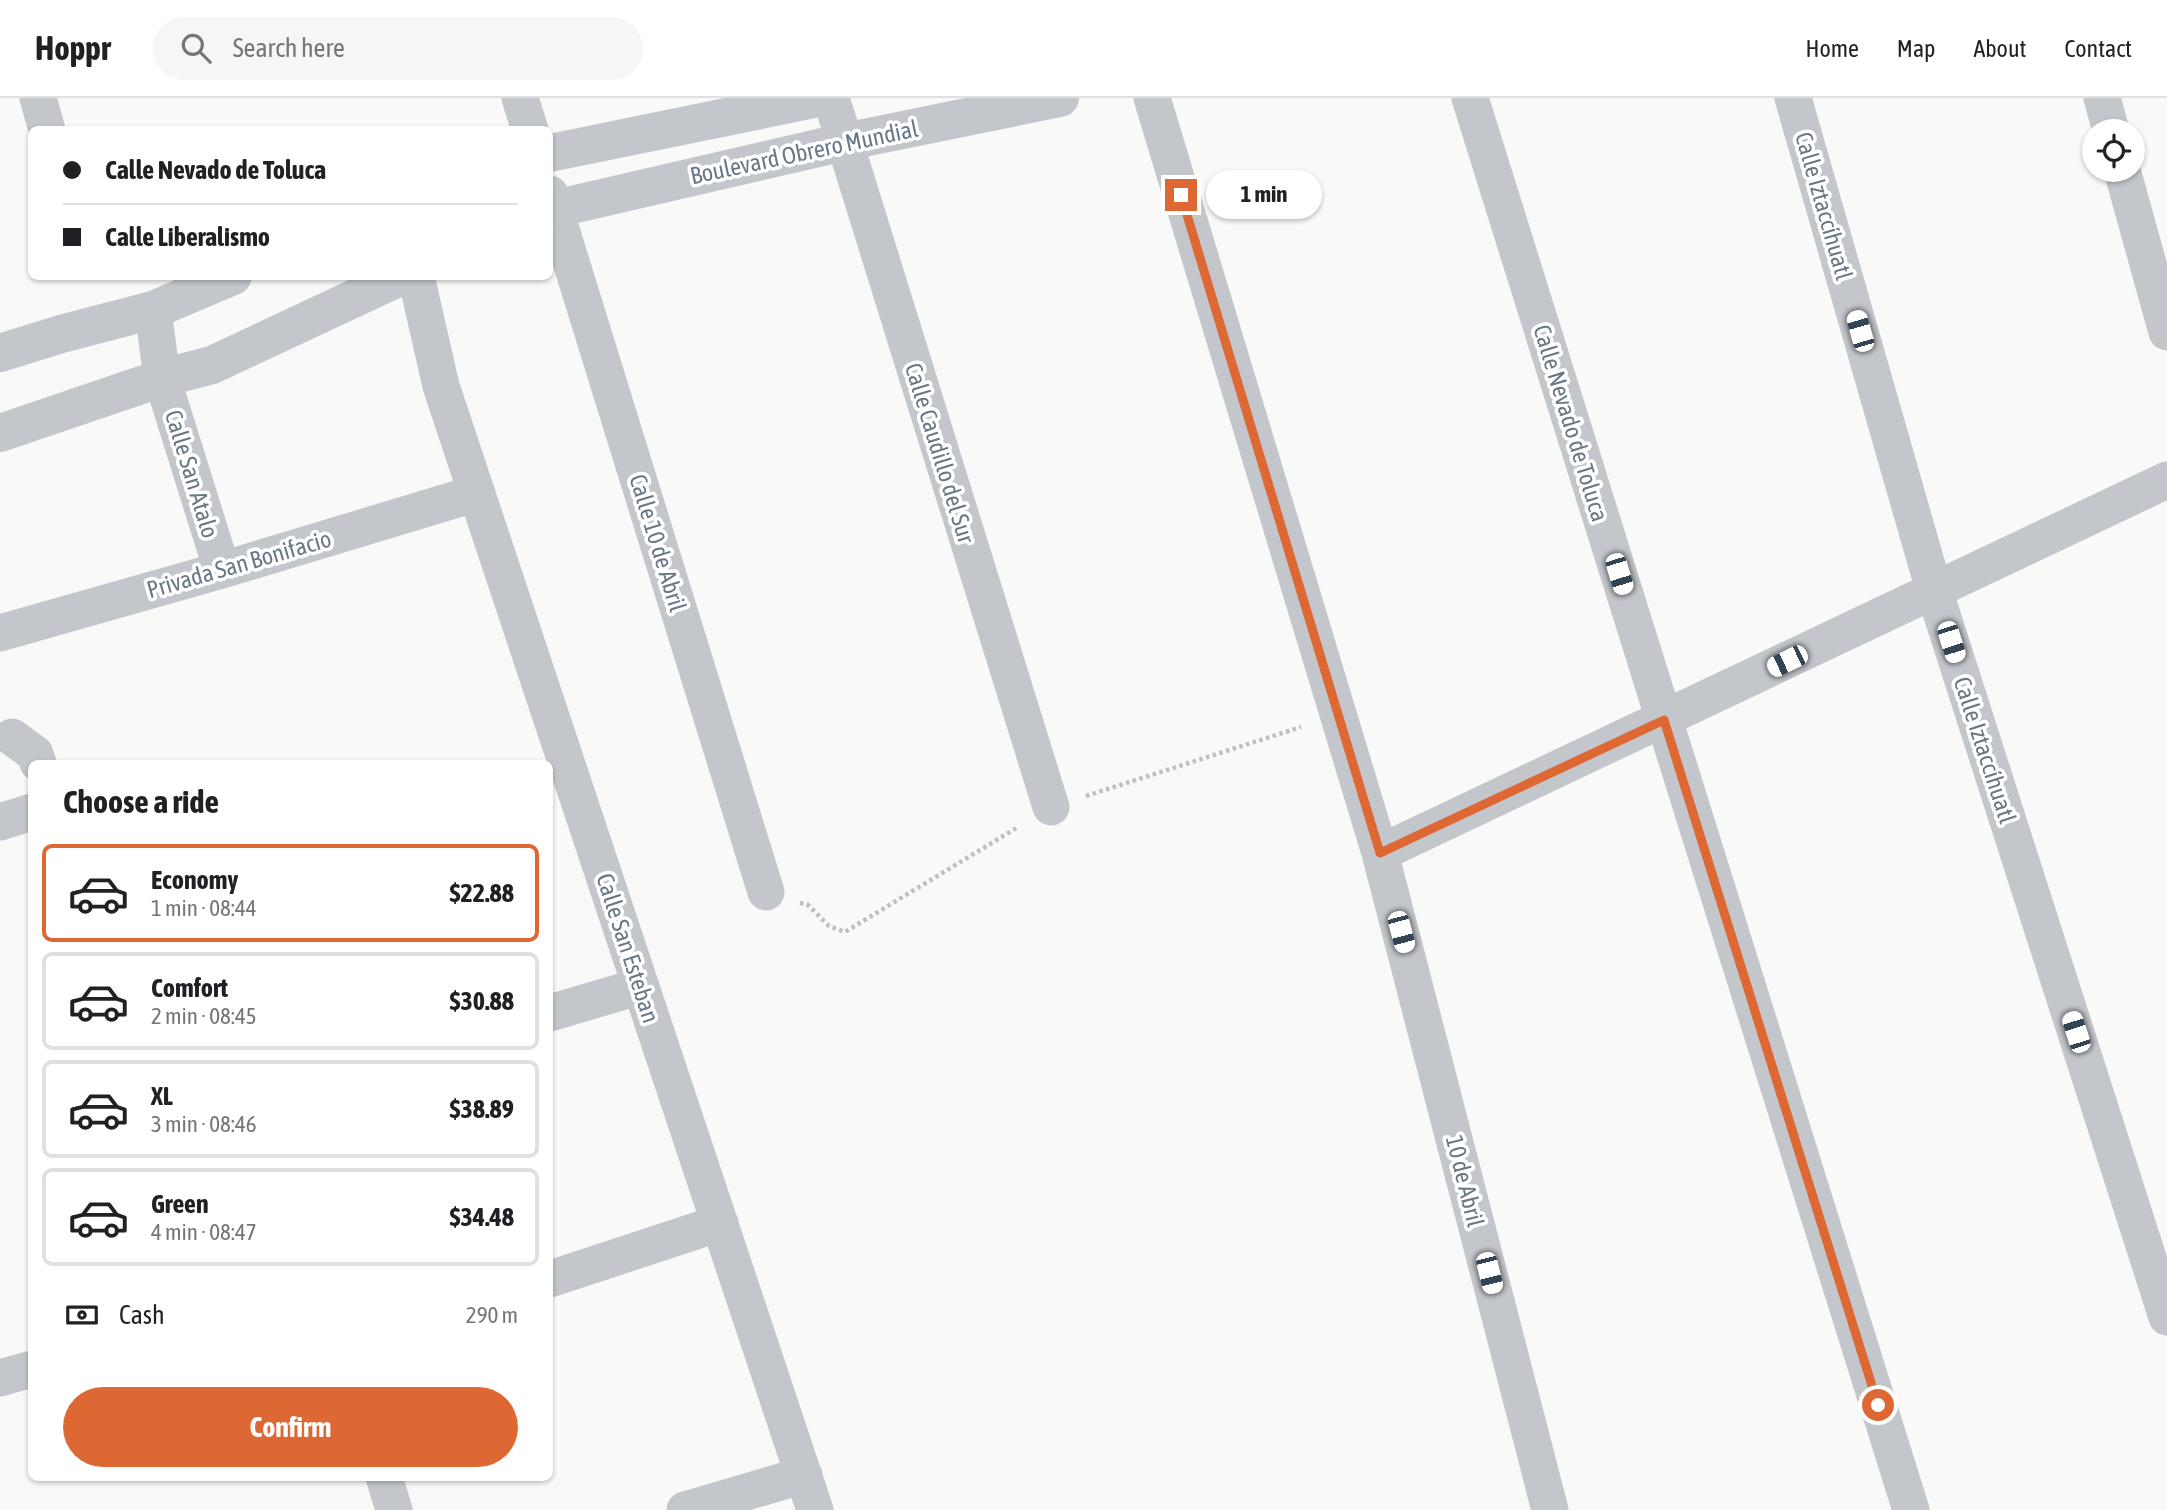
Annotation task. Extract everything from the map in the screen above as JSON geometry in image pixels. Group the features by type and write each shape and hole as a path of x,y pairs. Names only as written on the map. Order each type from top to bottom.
{"street":[{"path":"38,98 46,126"},
{"path":"520,98 529,126"},
{"name":"Boulevard Obrero Mundial","path":"553,152 819,98"},
{"name":"Calle Caudillo del Sur","path":"831,98 1051,807"},
{"name":"Boulevard Obrero Mundial","path":"553,205 1060,98"},
{"name":"10 de Abril","path":"1152,98 1380,853 1550,1510"},
{"name":"Calle Nevado de Toluca","path":"1470,98 1911,1510"},
{"name":"Calle Iztaccíhuatl","path":"1793,98 1934,590 2167,1317"},
{"path":"2102,98 2108,119"},
{"path":"2125,182 2167,332"},
{"name":"Calle 10 de Abril","path":"553,211 766,892"},
{"path":"0,354 61,334 153,310 224,280"},
{"path":"0,433 162,378 212,365 393,280"},
{"name":"Calle San Esteban","path":"417,280 441,386 815,1510"},
{"name":"Calle San Atalo","path":"153,310 162,378 222,570"},
{"path":"1380,853 2167,480"},
{"name":"Privada San Bonifacio","path":"0,633 477,493"},
{"path":"12,737 35,754 37,760"},
{"path":"0,822 28,814"},
{"path":"553,1012 641,986"},
{"path":"553,1278 720,1223"},
{"path":"0,1378 28,1370"},
{"path":"685,1510 804,1475"},
{"path":"385,1481 394,1510"}],"route":[{"path":"1181,195 1380,853 1664,720 1878,1405"}]}
